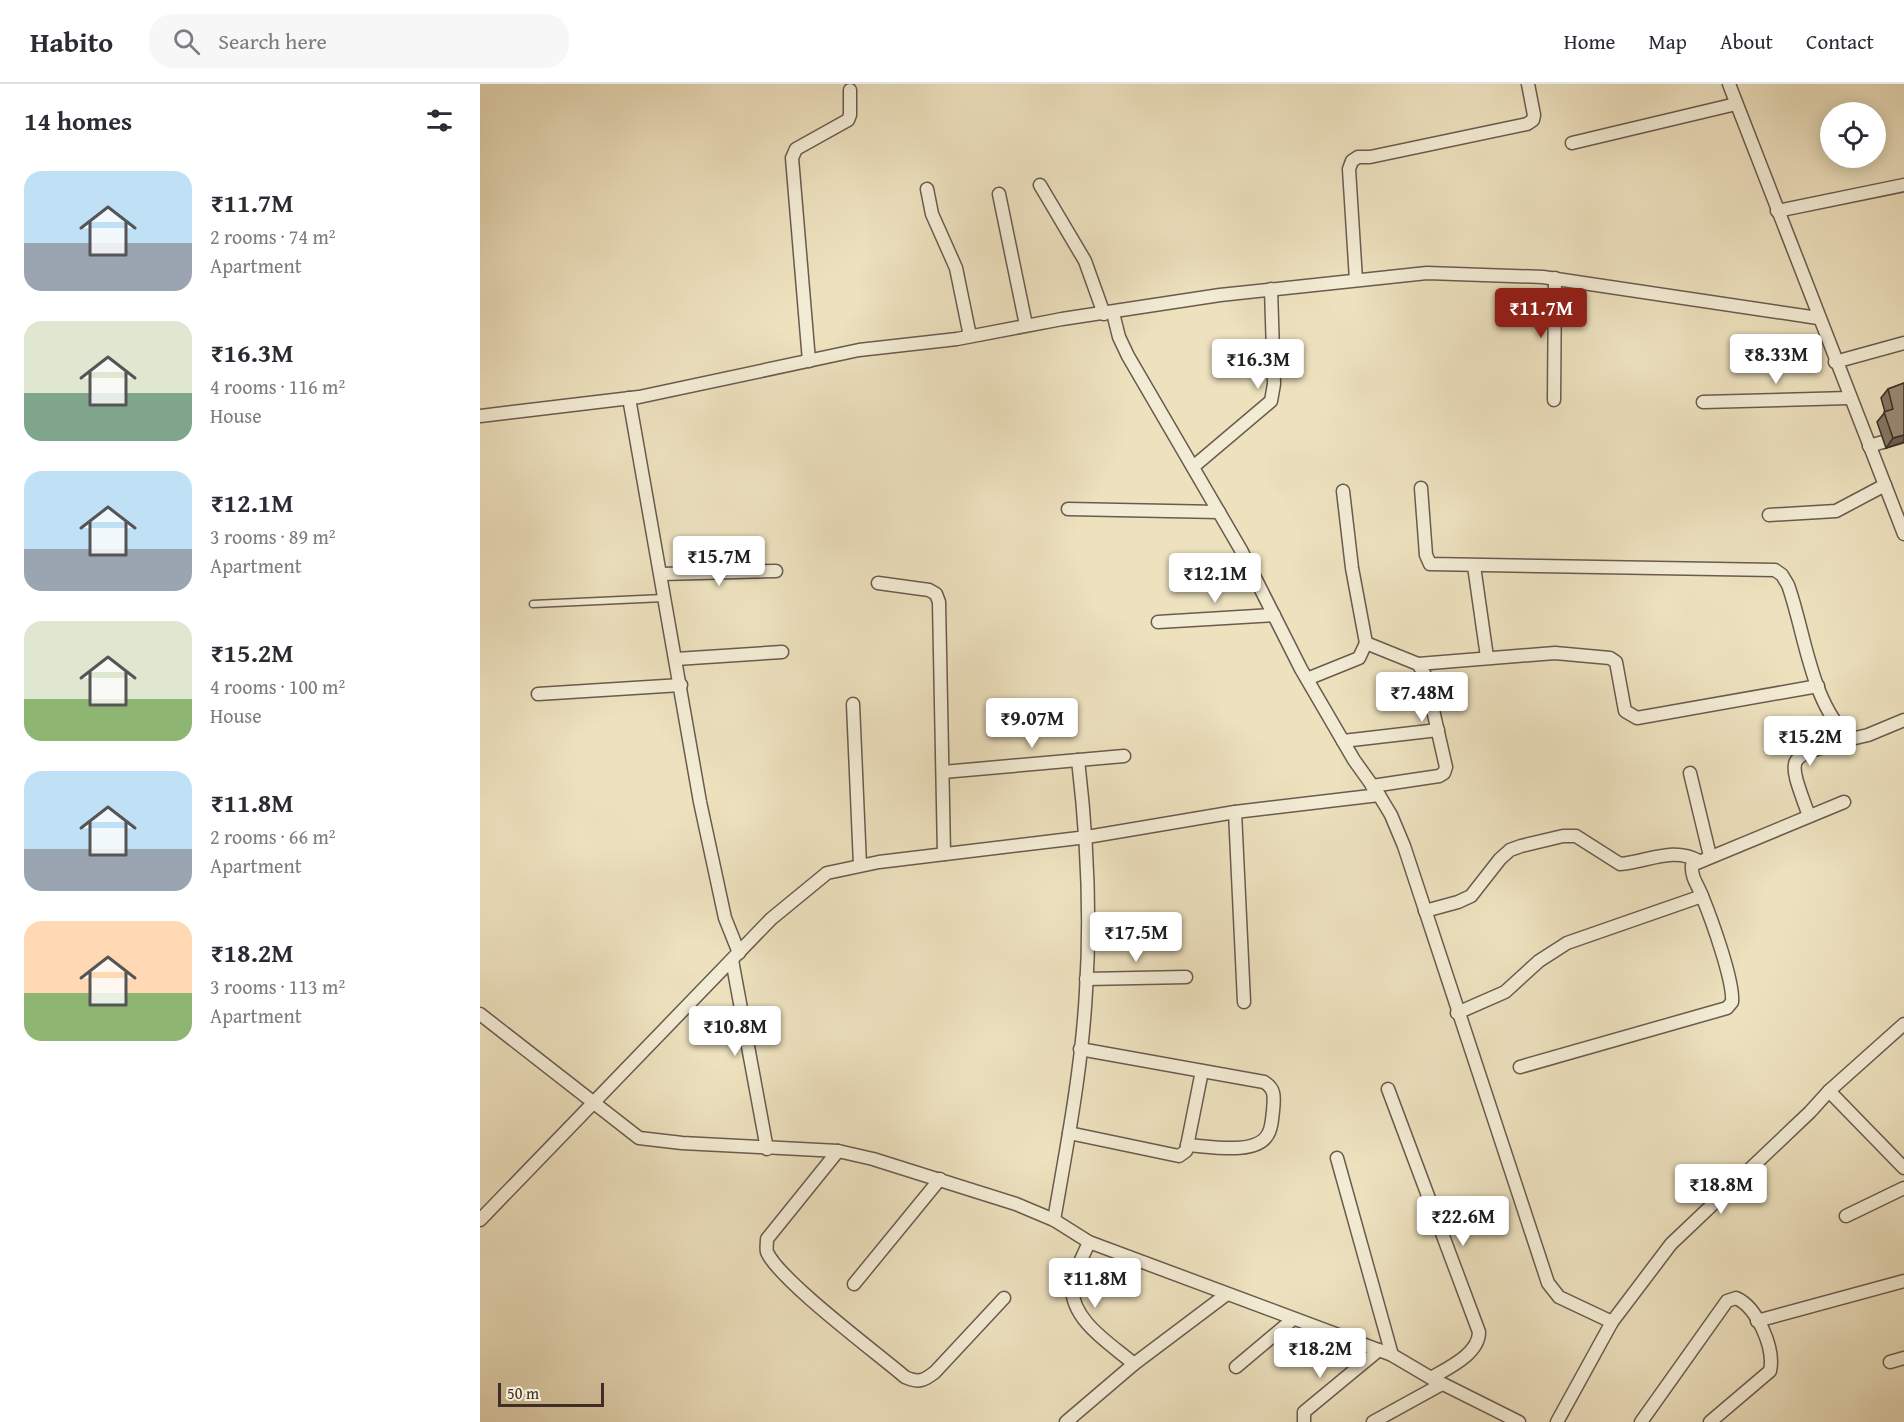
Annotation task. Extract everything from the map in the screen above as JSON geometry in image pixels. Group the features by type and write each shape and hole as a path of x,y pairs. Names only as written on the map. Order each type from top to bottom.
{"street":[{"path":"1356,280 1349,169 1352,161 1358,157 1370,157 1527,124 1533,120 1534,115 1528,84"},
{"path":"1728,84 1849,398 1885,485 1899,505 1904,534"},
{"path":"809,361 792,158 796,149 848,120 850,90"},
{"path":"1572,143 1736,104"},
{"path":"1040,184 1085,261 1128,356 1219,512 1307,679 1343,741 1391,814 1404,846 1457,1013 1548,1283 1559,1297 1612,1322"},
{"path":"1777,211 1904,185"},
{"path":"927,189 932,214 956,268 970,336"},
{"path":"999,194 1026,325"},
{"path":"480,416 629,398 859,350 970,336 1026,325 1271,289 1427,273 1555,278 1818,318"},
{"path":"1554,400 1555,278"},
{"path":"1193,467 1271,401 1274,384 1271,289"},
{"path":"1835,362 1904,343"},
{"path":"629,398 700,802 722,907 736,957 767,1149"},
{"path":"1703,402 1849,398"},
{"path":"1869,446 1904,436"},
{"path":"1769,515 1836,511 1885,485"},
{"path":"1421,488 1430,564 1439,566 1775,570 1782,574 1791,591 1818,687 1838,729 1851,739"},
{"path":"1307,679 1359,658 1366,644 1352,568 1343,491"},
{"path":"1068,509 1219,512"},
{"path":"1474,566 1487,657"},
{"path":"661,574 776,571"},
{"path":"878,582 929,590 936,594 941,616 940,692 945,855"},
{"path":"1158,622 1274,615"},
{"path":"1366,644 1418,664 1555,653 1610,658 1616,662 1619,671 1625,711 1637,718 1818,687"},
{"path":"676,659 782,652"},
{"path":"480,1220 771,919 827,873 860,865 1087,837 1376,790 1439,776 1444,773 1446,767 1428,682 1418,664"},
{"path":"538,694 681,685"},
{"path":"853,704 860,865"},
{"path":"1809,816 1795,777 1793,766 1795,760 1803,754 1904,720"},
{"path":"1343,741 1438,730"},
{"path":"943,772 1124,756"},
{"path":"1054,1220 1069,1133 1086,979 1087,837 1078,760"},
{"path":"1690,773 1705,859"},
{"path":"1520,1067 1727,1008 1732,1002 1730,985 1702,896 1692,874 1692,866 1844,802"},
{"path":"1235,812 1244,1002"},
{"path":"1425,911 1471,896 1510,850 1563,836 1576,836 1611,861 1620,864 1677,854 1705,859"},
{"path":"1457,1013 1505,992 1539,961 1567,943 1702,896"},
{"path":"1086,979 1186,977"},
{"path":"480,1014 639,1138 767,1149 838,1151 940,1179 1017,1204 1054,1220 1089,1242 1292,1320 1392,1355 1436,1381 1519,1422"},
{"path":"1557,1422 1612,1322 1671,1244 1810,1112 1829,1090 1904,1024"},
{"path":"1080,1049 1264,1082 1271,1086 1275,1094 1271,1124 1268,1135 1260,1144 1250,1148 1187,1145"},
{"path":"1069,1133 1173,1157 1186,1151 1202,1071"},
{"path":"1372,1422 1436,1381 1474,1348 1479,1340 1479,1332 1388,1089"},
{"path":"1829,1090 1904,1168"},
{"path":"838,1151 767,1239 767,1251 776,1265 808,1296 905,1377 915,1382 926,1379 935,1372 1004,1298"},
{"path":"1337,1158 1392,1355"},
{"path":"854,1284 940,1179"},
{"path":"1846,1216 1904,1188"},
{"path":"1089,1242 1072,1285 1075,1305 1084,1321 1134,1364"},
{"path":"1757,1321 1904,1281"},
{"path":"1066,1422 1134,1364 1227,1294"},
{"path":"1641,1422 1727,1301 1736,1298 1745,1302 1770,1348 1770,1371 1710,1422"},
{"path":"1236,1367 1292,1320"},
{"path":"1304,1422 1304,1412 1378,1350"},
{"path":"1890,1362 1904,1358"}],"lane":[{"path":"533,604 665,598"}],"building":[{"path":"1904,383 1904,435 1893,438 1884,412 1893,409 1888,389"}]}
